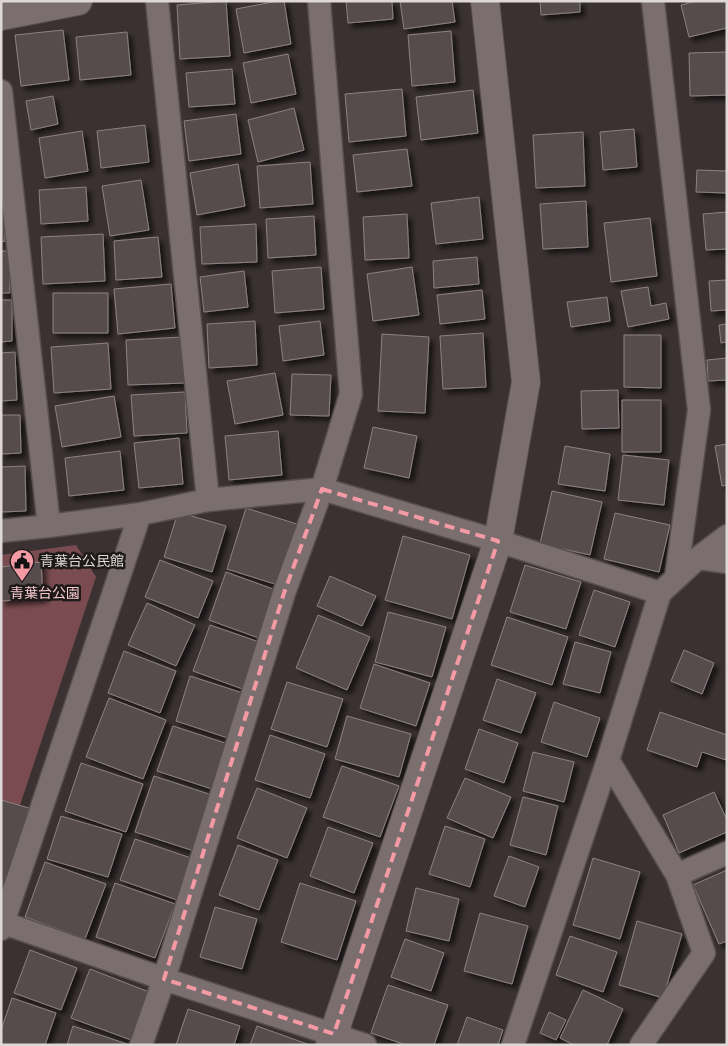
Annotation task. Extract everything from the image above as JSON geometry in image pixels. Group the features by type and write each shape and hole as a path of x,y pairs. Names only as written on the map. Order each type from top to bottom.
{"street":[{"path":"1,16 78,1"},
{"path":"157,1 208,500"},
{"path":"141,1045 164,979 284,593 322,489 351,394 319,1"},
{"path":"332,1039 498,541 526,382 485,1"},
{"path":"513,1045 668,586 699,410 653,1"},
{"path":"1,91 48,526"},
{"path":"1,531 140,514 208,500 322,489 498,541 668,586"},
{"path":"140,514 2,924 332,1039 365,1045"},
{"path":"668,586 698,558 727,536"},
{"path":"698,558 727,562"},
{"path":"608,760 677,875 704,953 641,1045"},
{"path":"677,875 727,853"}],"highlighted area":[{"path":"322,489 498,541 334,1034 164,979 284,593"}],"green space":[{"name":"青葉台公園","path":"76,545 96,577 14,823 1,819 1,555"}],"building":[{"path":"226,1 230,56 180,59 177,5"},
{"path":"284,1 291,44 244,53 236,9"},
{"path":"346,1 392,1 393,19 348,23"},
{"path":"400,1 452,1 455,22 404,29"},
{"path":"540,1 580,1 580,12 541,15"},
{"path":"697,1 727,1 727,28 689,37 681,5"},
{"path":"63,30 69,80 21,86 15,35"},
{"path":"451,31 455,82 412,86 408,35"},
{"path":"127,32 131,75 80,80 76,37"},
{"path":"727,52 727,95 690,96 689,53"},
{"path":"288,54 296,94 251,103 243,63"},
{"path":"232,69 235,104 189,107 186,73"},
{"path":"402,89 406,136 349,142 345,94"},
{"path":"473,90 478,133 421,140 416,97"},
{"path":"53,96 58,124 31,130 26,101"},
{"path":"294,108 304,150 258,162 248,120"},
{"path":"236,114 241,154 189,161 184,121"},
{"path":"145,125 149,162 101,168 97,131"},
{"path":"634,129 637,167 603,170 600,132"},
{"path":"82,131 88,171 45,178 39,138"},
{"path":"583,132 585,186 536,188 533,135"},
{"path":"407,149 412,186 357,192 353,155"},
{"path":"310,162 313,204 260,208 257,166"},
{"path":"238,164 245,206 197,215 190,173"},
{"path":"697,170 727,171 727,193 696,192"},
{"path":"141,180 149,230 110,236 102,186"},
{"path":"86,187 88,221 41,224 39,190"},
{"path":"479,197 483,239 436,244 431,203"},
{"path":"1,200 3,200 5,241 1,242"},
{"path":"586,201 588,247 543,249 540,204"},
{"path":"727,212 727,249 706,250 703,214"},
{"path":"407,214 409,258 365,260 363,217"},
{"path":"314,216 316,255 268,258 266,219"},
{"path":"650,218 657,276 611,282 604,223"},
{"path":"256,224 257,262 202,264 200,227"},
{"path":"103,234 105,281 43,284 41,237"},
{"path":"158,237 162,277 116,280 114,241"},
{"path":"1,251 9,251 10,293 1,293"},
{"path":"477,257 479,284 434,288 433,261"},
{"path":"321,267 324,309 275,313 272,271"},
{"path":"412,267 419,315 373,321 367,274"},
{"path":"244,271 248,307 204,312 200,277"},
{"path":"727,280 727,310 711,311 709,281"},
{"path":"171,284 175,328 118,334 114,289"},
{"path":"648,287 651,306 666,303 669,319 628,327 621,291"},
{"path":"482,290 485,319 440,324 437,295"},
{"path":"53,293 108,293 108,333 53,333"},
{"path":"607,297 610,321 571,327 567,302"},
{"path":"1,300 12,300 12,341 1,342"},
{"path":"255,321 257,365 209,368 207,324"},
{"path":"320,321 324,355 283,361 279,326"},
{"path":"727,324 727,342 721,343 719,325"},
{"path":"483,333 486,387 443,389 440,336"},
{"path":"382,334 429,337 425,413 378,411"},
{"path":"624,335 661,335 661,388 624,387"},
{"path":"184,337 186,383 128,385 126,340"},
{"path":"108,343 111,389 54,393 51,347"},
{"path":"15,352 17,400 1,401 1,353"},
{"path":"727,358 727,380 708,381 707,360"},
{"path":"275,373 283,415 235,424 227,381"},
{"path":"292,374 331,375 329,416 290,415"},
{"path":"618,390 619,428 582,429 581,391"},
{"path":"185,392 187,433 134,436 131,395"},
{"path":"114,396 121,437 62,447 55,406"},
{"path":"622,400 661,400 661,452 622,452"},
{"path":"1,415 20,415 21,453 1,454"},
{"path":"373,427 417,436 409,478 364,468"},
{"path":"278,431 282,475 229,480 225,436"},
{"path":"179,438 183,484 139,488 134,443"},
{"path":"727,444 727,485 722,486 715,446"},
{"path":"565,446 610,454 605,491 558,484"},
{"path":"120,451 124,490 69,496 65,458"},
{"path":"623,455 669,460 664,505 618,500"},
{"path":"25,466 26,511 1,512 1,467"},
{"path":"552,491 602,502 590,555 540,544"},
{"path":"246,508 300,525 281,586 227,569"},
{"path":"178,512 226,526 212,572 164,557"},
{"path":"615,513 670,525 659,572 604,559"},
{"path":"403,536 470,555 452,619 385,600"},
{"path":"160,560 213,581 198,618 145,597"},
{"name":"青葉台公民館","path":"41,562 43,598 1,601 1,567"},
{"path":"525,565 581,582 566,629 510,612"},
{"path":"226,572 284,593 267,641 209,620"},
{"path":"330,576 376,596 362,626 317,606"},
{"path":"594,590 630,602 615,647 579,635"},
{"path":"147,603 195,625 176,666 128,645"},
{"path":"388,612 446,627 432,677 375,662"},
{"path":"318,615 370,637 347,690 296,668"},
{"path":"507,617 568,637 552,685 491,665"},
{"path":"210,625 265,644 248,691 193,671"},
{"path":"575,642 611,652 600,693 563,684"},
{"path":"684,650 714,663 702,694 671,681"},
{"path":"124,651 176,671 160,713 108,693"},
{"path":"374,664 430,683 416,726 360,708"},
{"path":"190,676 249,695 234,740 176,721"},
{"path":"497,679 536,693 521,733 483,720"},
{"path":"287,682 343,699 327,747 271,729"},
{"path":"109,698 166,720 143,779 86,757"},
{"path":"554,702 600,718 587,757 541,742"},
{"path":"660,712 727,735 726,760 702,752 697,767 647,750"},
{"path":"347,716 411,734 399,777 335,759"},
{"path":"173,726 231,745 215,790 157,771"},
{"path":"479,729 518,743 504,783 465,769"},
{"path":"270,735 325,754 310,798 255,780"},
{"path":"533,752 574,762 564,802 523,791"},
{"path":"81,763 143,784 126,832 65,811"},
{"path":"342,766 399,786 380,837 323,817"},
{"path":"154,776 212,795 194,851 135,832"},
{"path":"465,778 511,797 493,838 447,818"},
{"path":"257,788 307,808 287,858 237,838"},
{"path":"714,792 727,820 727,832 679,853 663,815"},
{"path":"523,797 558,806 546,855 510,845"},
{"path":"1,800 29,808 1,902"},
{"path":"61,816 122,834 108,877 47,859"},
{"path":"445,826 485,839 470,887 429,874"},
{"path":"328,827 373,843 354,893 310,876"},
{"path":"135,839 191,858 177,900 120,880"},
{"path":"238,845 278,860 259,910 219,895"},
{"path":"509,856 539,867 525,907 494,896"},
{"path":"593,858 640,872 620,939 573,925"},
{"path":"45,862 106,884 85,939 25,917"},
{"path":"727,870 727,941 719,944 693,885"},
{"path":"115,883 175,904 155,958 96,937"},
{"path":"300,883 356,901 337,960 281,942"},
{"path":"416,888 459,899 449,941 406,931"},
{"path":"215,907 257,919 242,969 200,957"},
{"path":"480,913 528,926 512,984 464,971"},
{"path":"637,921 682,934 663,998 619,985"},
{"path":"570,936 617,952 603,992 556,975"},
{"path":"405,939 444,953 431,991 391,977"},
{"path":"30,950 77,968 61,1010 14,993"},
{"path":"90,969 149,992 131,1040 71,1018"},
{"path":"388,985 448,1005 434,1045 406,1045 371,1033"},
{"path":"583,990 623,1009 607,1045 574,1045 560,1038"},
{"path":"12,998 56,1013 45,1045 1,1045 1,1030"},
{"path":"188,1009 240,1026 234,1045 176,1045"},
{"path":"549,1012 566,1020 556,1040 540,1033"},
{"path":"467,1017 503,1030 498,1045 457,1045"},
{"path":"73,1026 130,1045 67,1045"},
{"path":"257,1026 310,1045 250,1045"}],"place":[{"name":"青葉台公民館","path":"22,582"}]}
